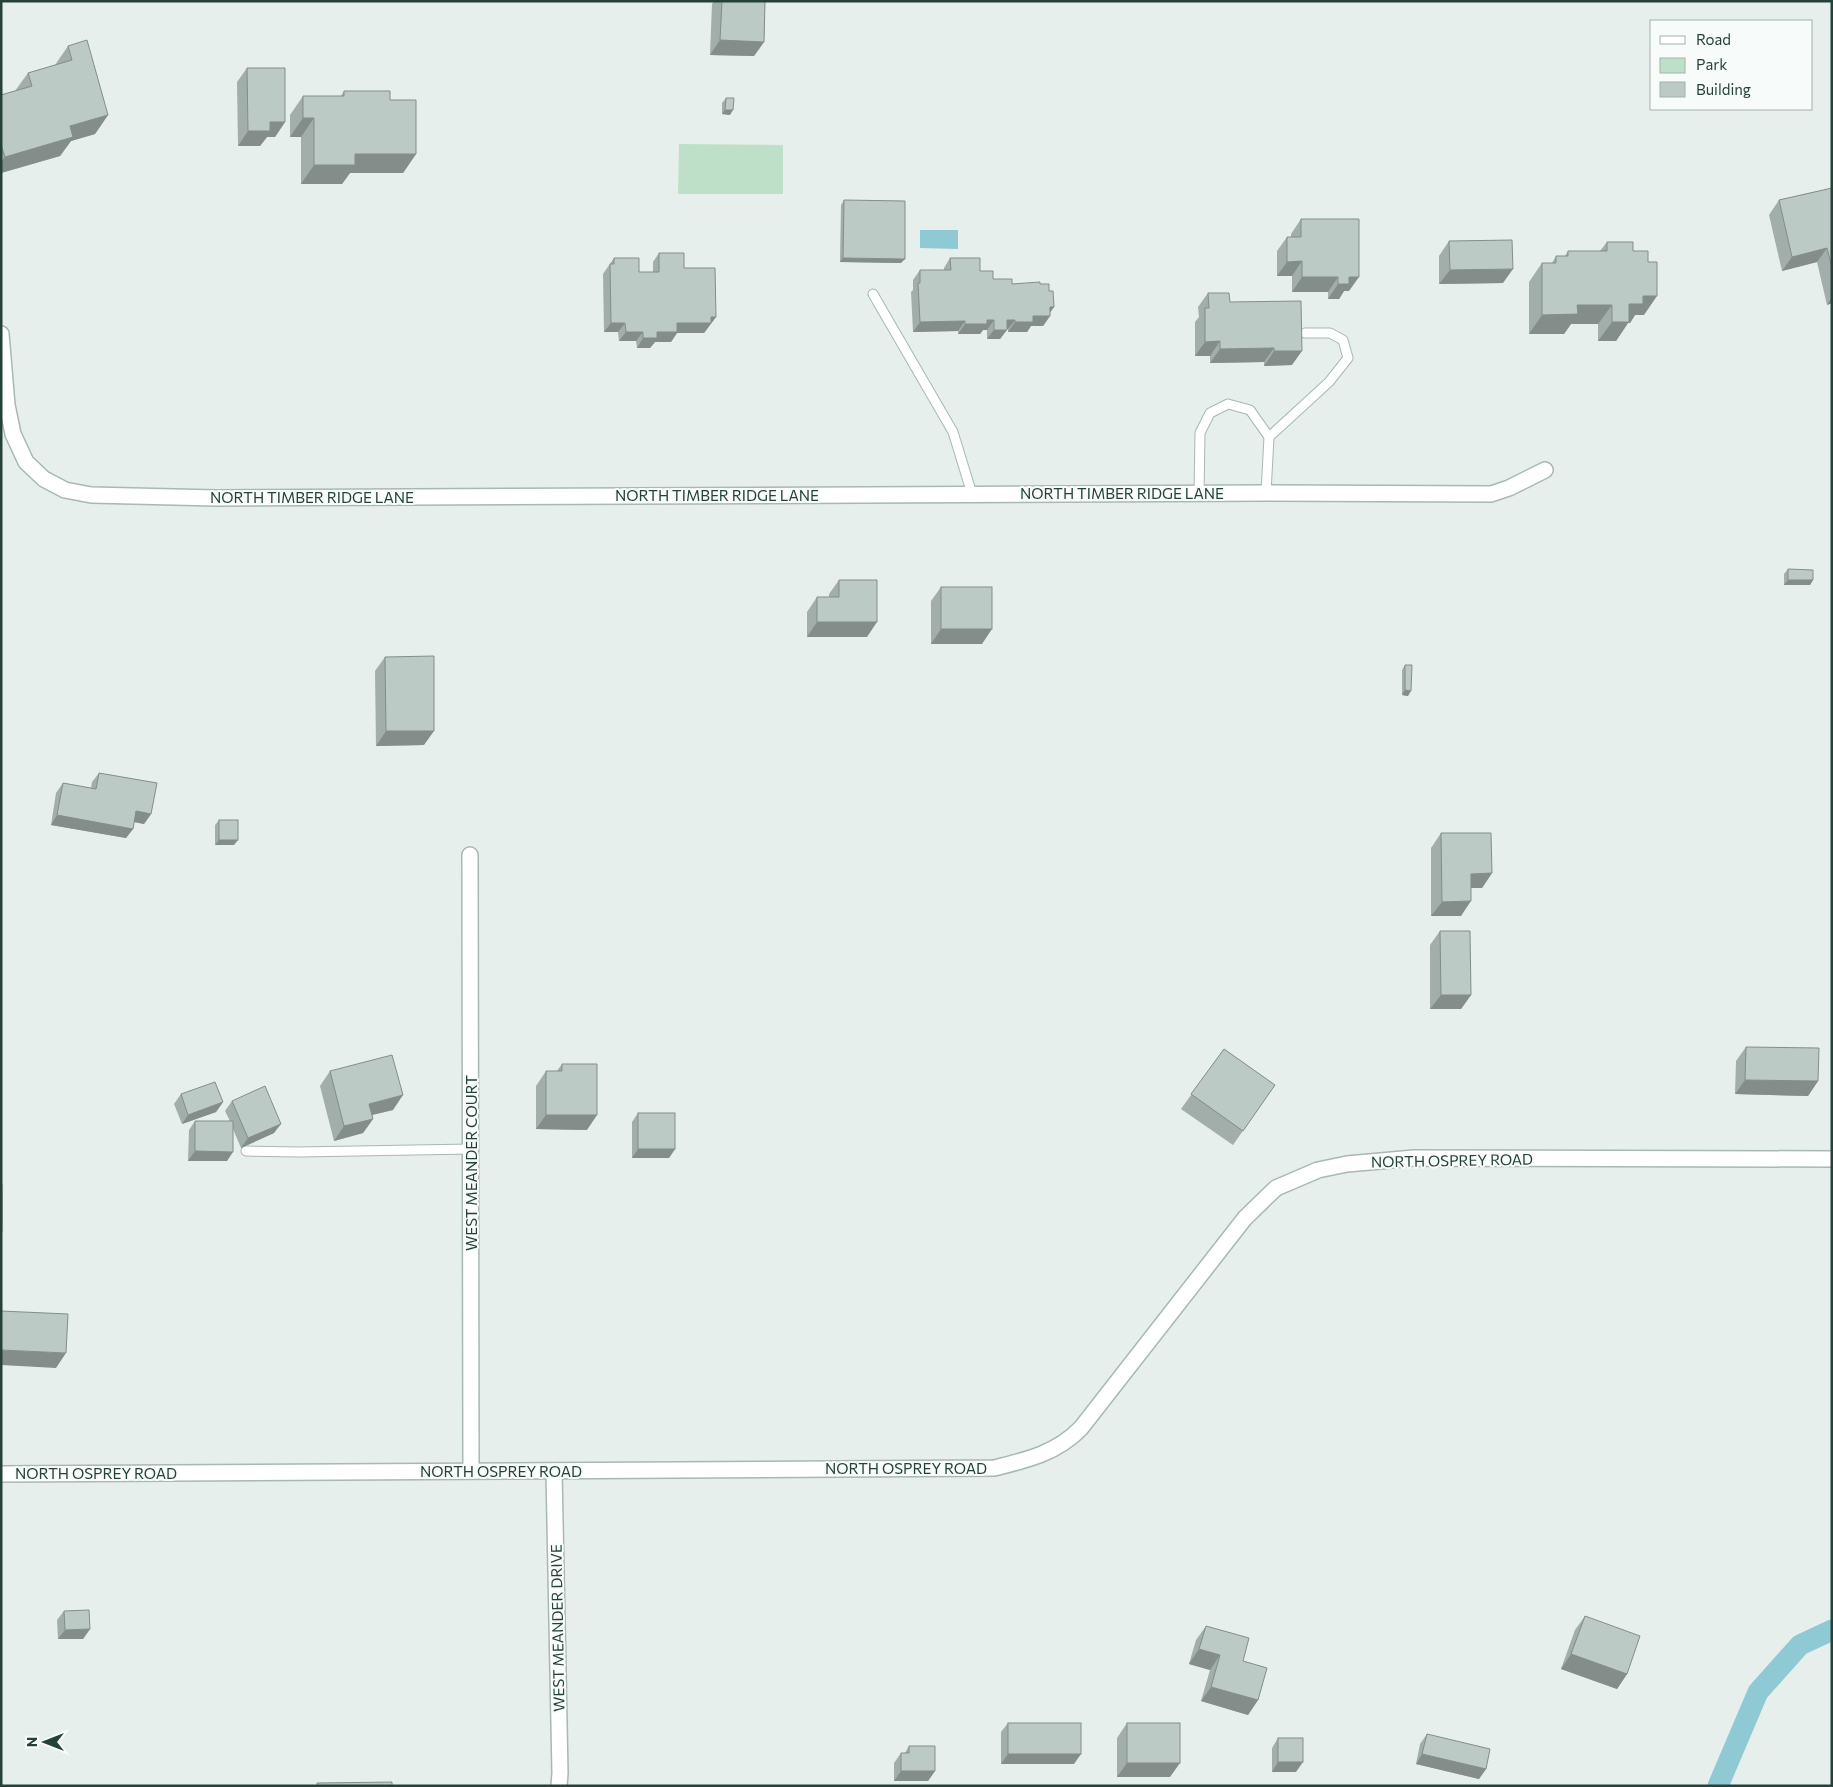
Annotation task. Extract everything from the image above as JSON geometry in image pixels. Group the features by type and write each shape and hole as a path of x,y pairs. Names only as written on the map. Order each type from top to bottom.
{"street":[{"name":"NORTH TIMBER RIDGE LANE","path":"1,334 7,405 13,434 26,462 44,479 66,490 91,495 236,498 1266,492 1491,494 1509,488 1545,470"},
{"name":"WEST MEANDER COURT","path":"470,854 471,1471"},
{"name":"NORTH OSPREY ROAD","path":"1,1474 994,1468 1033,1459 1071,1439 1246,1218 1276,1188 1318,1170 1348,1164 1414,1158 1832,1159"},
{"name":"WEST MEANDER DRIVE","path":"554,1471 559,1786"}],"lane":[{"path":"872,294 953,432 972,494"},
{"path":"1269,437 1329,382 1348,358 1343,340 1330,333 1305,333"},
{"path":"1199,493 1200,432 1210,413 1228,404 1250,410 1269,437 1266,492"},
{"path":"246,1151 471,1149"}],"green space":[{"path":"679,144 783,145 783,194 678,194"}],"water":[{"path":"920,230 958,230 958,249 920,248"}],"building":[{"path":"722,1 765,1 764,42 720,40"},
{"path":"87,40 108,115 70,126 73,137 5,157 1,145 1,95 32,86 28,73 72,60 68,46"},
{"path":"247,68 285,68 285,122 270,122 270,131 248,131"},
{"path":"344,91 390,91 390,100 416,100 416,154 355,154 355,165 314,165 314,118 303,118 303,96 344,96"},
{"path":"726,98 734,98 733,110 725,110"},
{"path":"1832,188 1832,268 1827,248 1792,257 1779,200"},
{"path":"844,200 905,201 905,259 843,258"},
{"path":"1301,219 1359,219 1359,277 1349,277 1349,284 1338,284 1338,277 1302,277 1302,261 1287,262 1287,237 1301,237"},
{"path":"1512,240 1513,269 1450,270 1449,241"},
{"path":"1607,242 1633,242 1633,251 1648,251 1648,262 1657,262 1657,296 1643,296 1643,304 1629,304 1629,322 1612,322 1612,305 1577,305 1578,314 1542,315 1542,263 1556,263 1556,256 1568,256 1568,251 1607,251"},
{"path":"659,253 684,253 684,268 715,268 716,317 711,317 711,323 677,323 677,332 657,332 657,338 643,338 643,332 626,332 625,323 611,323 610,264 614,264 614,258 639,258 639,272 659,272"},
{"path":"950,258 980,258 980,271 993,271 993,279 1012,279 1012,284 1040,282 1040,284 1049,284 1049,291 1053,291 1054,307 1050,307 1050,316 1033,316 1033,322 1007,320 1007,330 994,330 994,320 987,320 987,324 965,324 965,321 920,322 918,283 920,283 920,270 951,270"},
{"path":"1208,293 1229,293 1230,302 1301,301 1302,351 1274,351 1274,348 1220,349 1220,341 1205,342 1205,308 1209,308"},
{"path":"1788,569 1813,570 1813,580 1788,580"},
{"path":"839,580 877,580 877,622 817,622 817,597 839,597"},
{"path":"941,587 992,587 992,629 941,629"},
{"path":"434,656 434,731 386,731 385,657"},
{"path":"1405,665 1412,665 1411,691 1405,690"},
{"path":"99,773 157,783 151,814 136,811 133,829 57,815 63,783 96,789"},
{"path":"219,820 238,820 238,840 219,840"},
{"path":"1441,833 1491,833 1492,873 1471,874 1471,901 1442,902"},
{"path":"1440,931 1470,931 1471,995 1441,995"},
{"path":"1746,1047 1819,1048 1818,1081 1745,1080"},
{"path":"1224,1049 1275,1085 1243,1131 1191,1094"},
{"path":"392,1055 403,1095 369,1104 373,1119 344,1126 330,1071"},
{"path":"562,1064 597,1064 597,1115 546,1115 546,1071 562,1071"},
{"path":"215,1082 223,1102 188,1115 181,1094"},
{"path":"265,1086 281,1124 248,1138 232,1101"},
{"path":"638,1113 675,1113 675,1149 638,1149"},
{"path":"195,1121 233,1121 233,1152 195,1151"},
{"path":"2,1185 2,1231 1,1231"},
{"path":"1,1311 68,1314 66,1353 1,1350"},
{"path":"89,1610 90,1629 65,1630 64,1611"},
{"path":"1585,1616 1640,1636 1627,1674 1571,1654"},
{"path":"1206,1626 1249,1638 1243,1661 1267,1668 1258,1700 1211,1687 1220,1655 1199,1649"},
{"path":"1008,1723 1081,1723 1081,1754 1008,1754"},
{"path":"1127,1723 1180,1723 1180,1763 1127,1763"},
{"path":"1427,1734 1490,1749 1486,1769 1422,1754"},
{"path":"1278,1738 1303,1738 1303,1762 1278,1762"},
{"path":"909,1746 935,1746 935,1771 901,1771 901,1753 909,1753"},
{"path":"392,1782 392,1786 317,1786 317,1783"}],"waterway":[{"path":"1718,1786 1758,1692 1800,1645 1832,1630"}]}
